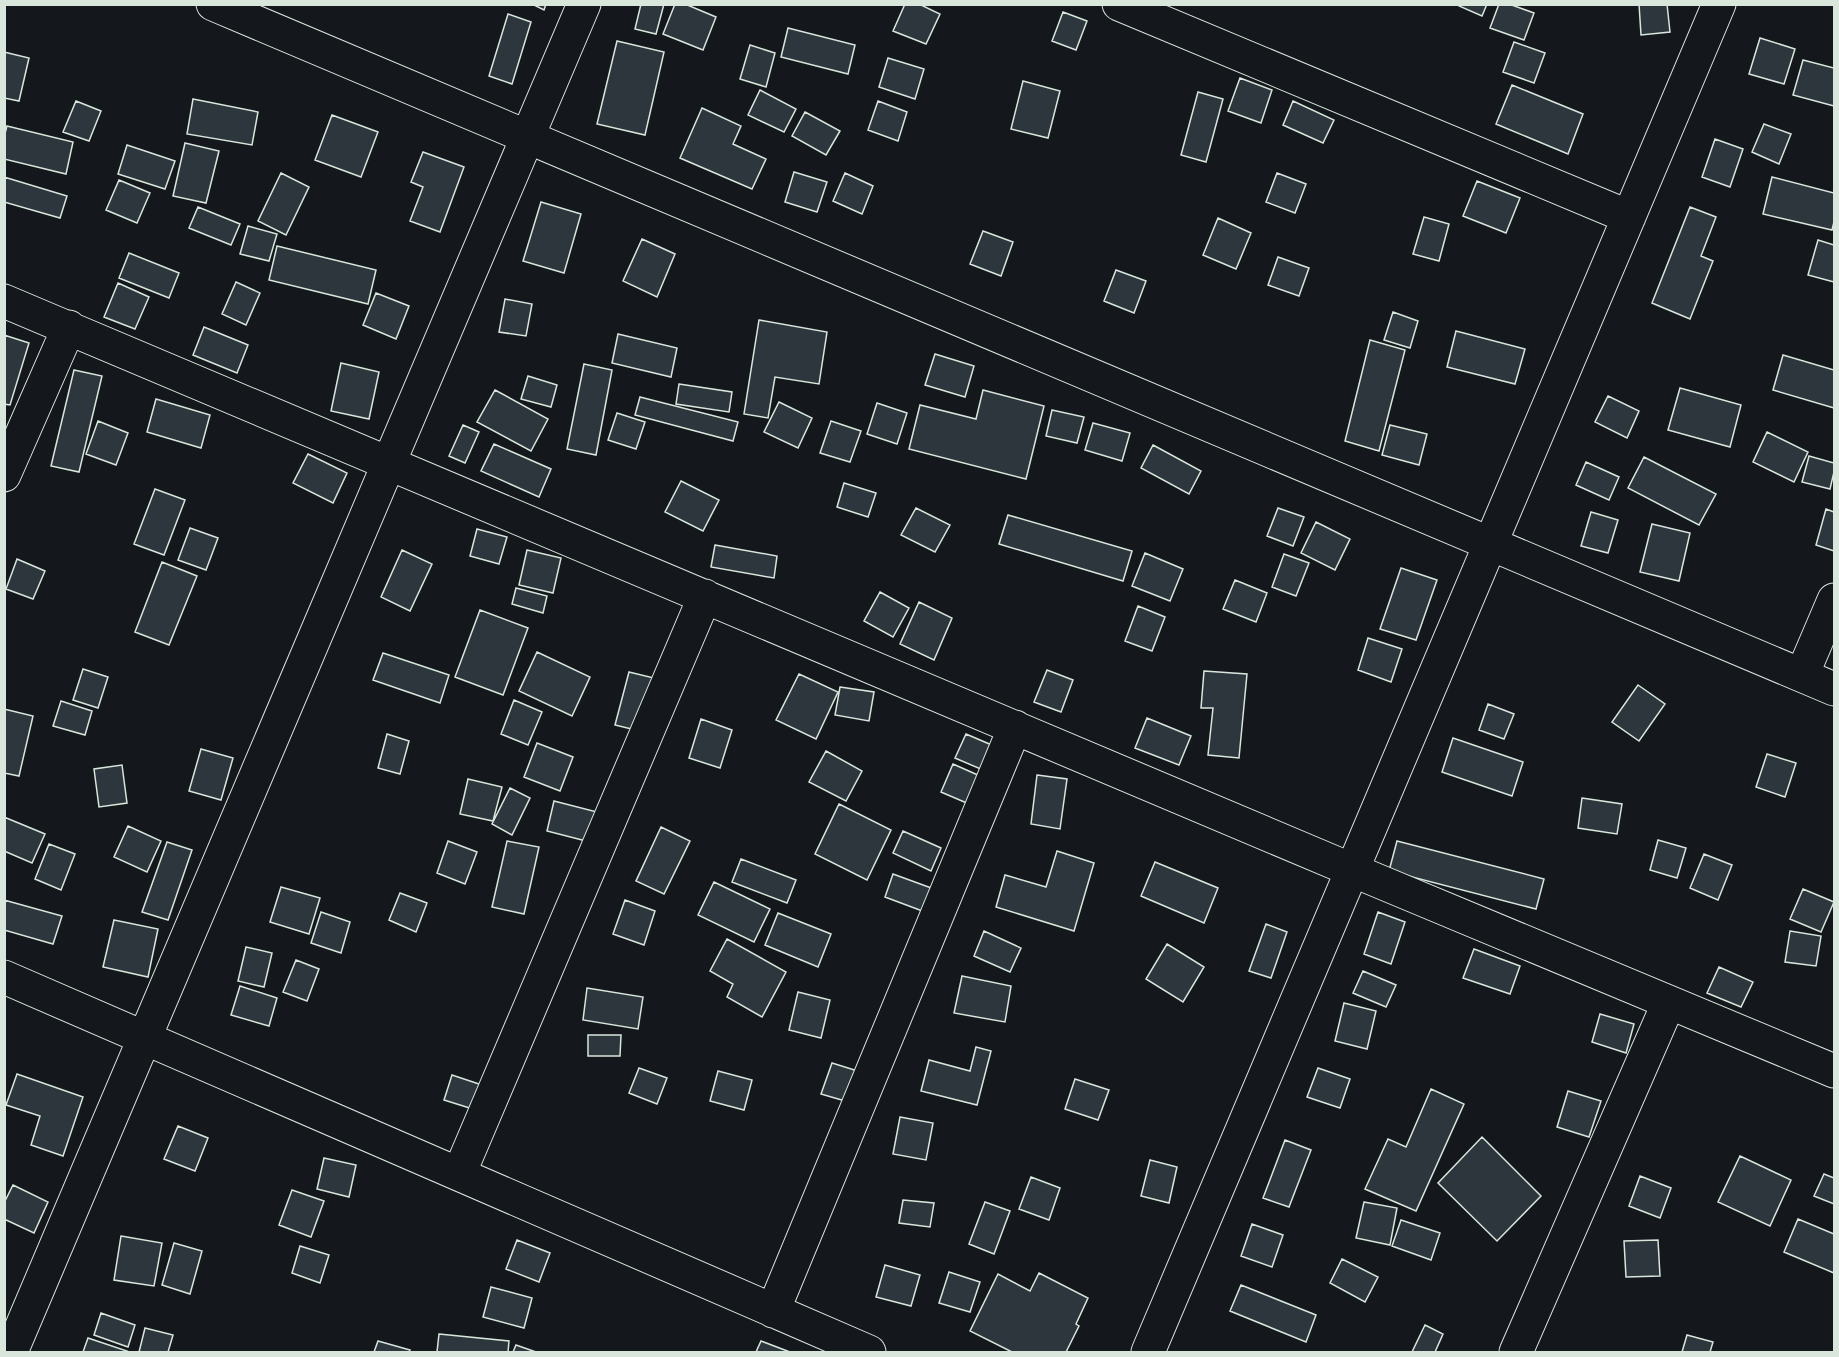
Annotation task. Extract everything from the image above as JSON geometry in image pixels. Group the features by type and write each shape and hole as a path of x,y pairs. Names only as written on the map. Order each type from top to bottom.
{"street":[{"path":"213,4 1834,689"},
{"path":"11,1353 584,4"},
{"path":"1119,4 1629,217"},
{"path":"1148,1353 1719,4"},
{"path":"4,301 1834,1071"},
{"path":"4,474 69,327"},
{"path":"459,1174 705,596"},
{"path":"1802,675 1834,600"},
{"path":"773,1311 1015,727"},
{"path":"4,977 868,1353"},
{"path":"1516,1353 1669,1002"}],"building":[{"path":"532,4 546,4 544,10"},
{"path":"641,4 664,4 656,34 635,29"},
{"path":"675,4 685,4 716,17 703,50 663,34"},
{"path":"905,4 919,4 940,14 926,44 893,31"},
{"path":"1460,4 1487,4 1482,16 1459,6"},
{"path":"1499,4 1509,4 1534,13 1524,40 1490,28"},
{"path":"1639,4 1667,4 1670,32 1641,35"},
{"path":"1063,12 1087,21 1076,50 1052,41"},
{"path":"508,14 531,22 512,84 489,76"},
{"path":"788,28 855,45 848,74 781,57"},
{"path":"1760,38 1795,49 1784,84 1749,74"},
{"path":"617,41 664,52 645,135 597,124"},
{"path":"1514,42 1545,53 1534,83 1503,72"},
{"path":"750,45 775,53 766,87 740,79"},
{"path":"4,52 29,58 19,101 4,98"},
{"path":"888,58 924,69 915,99 879,87"},
{"path":"1803,60 1834,68 1834,106 1793,95"},
{"path":"1240,78 1272,90 1261,123 1228,111"},
{"path":"1023,81 1060,91 1048,138 1011,129"},
{"path":"1512,85 1583,114 1568,154 1496,124"},
{"path":"760,90 796,109 784,132 748,115"},
{"path":"1198,92 1223,99 1206,162 1181,155"},
{"path":"193,99 258,112 252,145 187,134"},
{"path":"76,101 101,111 89,141 63,132"},
{"path":"878,101 907,112 898,141 868,130"},
{"path":"1293,101 1334,120 1323,143 1283,125"},
{"path":"702,108 741,126 733,144 766,159 752,189 680,158"},
{"path":"805,112 840,131 826,155 792,136"},
{"path":"332,115 378,132 361,177 315,160"},
{"path":"1764,124 1791,134 1779,164 1752,152"},
{"path":"7,126 73,142 66,174 4,159 4,137"},
{"path":"1715,139 1743,149 1730,187 1702,177"},
{"path":"185,143 219,151 206,203 173,196"},
{"path":"127,145 175,161 165,189 118,174"},
{"path":"423,152 464,167 440,232 410,221 423,187 411,182"},
{"path":"794,172 827,182 817,212 785,202"},
{"path":"281,173 309,187 286,235 258,221"},
{"path":"845,173 873,186 862,214 833,201"},
{"path":"1277,173 1306,184 1295,213 1266,202"},
{"path":"4,177 67,196 60,218 4,202"},
{"path":"1772,177 1834,193 1832,230 1763,214"},
{"path":"119,180 150,193 137,223 106,210"},
{"path":"1477,181 1520,198 1506,233 1463,216"},
{"path":"541,202 581,214 564,273 523,261"},
{"path":"198,207 240,224 231,245 189,228"},
{"path":"1690,207 1716,217 1701,256 1713,261 1690,319 1652,303"},
{"path":"1424,217 1449,224 1439,261 1413,254"},
{"path":"1218,218 1251,233 1236,269 1203,255"},
{"path":"248,226 277,234 269,261 240,254"},
{"path":"983,231 1013,242 1001,276 970,264"},
{"path":"642,239 675,254 657,297 623,281"},
{"path":"1818,240 1834,245 1834,282 1808,275"},
{"path":"277,246 376,270 368,304 269,280"},
{"path":"129,253 179,273 169,298 119,278"},
{"path":"1278,257 1309,268 1299,296 1268,285"},
{"path":"1116,270 1146,281 1134,313 1104,301"},
{"path":"236,282 260,293 246,325 222,314"},
{"path":"118,283 149,297 135,329 104,317"},
{"path":"376,293 409,306 396,339 363,325"},
{"path":"505,299 532,304 526,336 499,332"},
{"path":"1393,312 1418,321 1410,348 1384,340"},
{"path":"759,320 827,332 819,384 775,377 768,418 744,414"},
{"path":"204,327 248,345 237,373 193,355"},
{"path":"1456,331 1525,349 1515,384 1447,367"},
{"path":"618,334 677,348 671,377 612,363"},
{"path":"4,335 29,343 10,405 4,404"},
{"path":"1370,340 1405,350 1379,451 1345,441"},
{"path":"935,354 974,366 965,397 925,385"},
{"path":"1783,355 1834,370 1834,408 1773,390"},
{"path":"341,363 379,372 369,419 331,411"},
{"path":"584,364 612,370 596,455 567,449"},
{"path":"74,370 102,376 79,472 51,466"},
{"path":"528,376 557,385 551,407 521,399"},
{"path":"679,384 732,392 729,412 676,404"},
{"path":"1680,388 1741,405 1730,447 1668,430"},
{"path":"495,390 548,419 531,451 477,422"},
{"path":"983,390 1044,406 1026,479 909,449 920,405 976,419"},
{"path":"1608,396 1639,411 1627,438 1595,422"},
{"path":"640,397 738,422 733,441 635,415"},
{"path":"156,399 210,415 201,448 147,432"},
{"path":"779,402 812,418 798,448 764,432"},
{"path":"877,403 907,413 897,444 867,434"},
{"path":"1052,410 1084,417 1077,443 1046,436"},
{"path":"617,413 645,422 636,449 608,440"},
{"path":"98,421 128,433 116,465 86,454"},
{"path":"831,421 861,431 850,462 820,453"},
{"path":"1093,423 1130,433 1122,461 1085,450"},
{"path":"463,425 479,432 465,463 449,456"},
{"path":"1390,425 1427,434 1419,465 1382,455"},
{"path":"1767,432 1808,452 1794,482 1753,462"},
{"path":"494,444 551,469 539,497 481,471"},
{"path":"1153,445 1201,471 1189,494 1141,468"},
{"path":"308,454 347,473 333,503 293,483"},
{"path":"1809,456 1834,463 1830,489 1802,482"},
{"path":"1644,457 1716,494 1699,525 1628,488"},
{"path":"1586,462 1619,477 1609,500 1576,485"},
{"path":"681,481 719,500 703,531 665,512"},
{"path":"844,483 876,493 868,517 837,507"},
{"path":"155,489 185,500 164,555 134,544"},
{"path":"916,508 950,525 935,552 901,535"},
{"path":"1278,508 1304,517 1293,546 1267,536"},
{"path":"1826,509 1834,512 1834,551 1816,545"},
{"path":"1591,512 1618,520 1608,553 1581,546"},
{"path":"1008,515 1132,551 1123,581 999,544"},
{"path":"1316,522 1350,539 1335,570 1301,553"},
{"path":"1652,524 1690,533 1679,581 1640,572"},
{"path":"190,528 218,538 206,570 178,560"},
{"path":"477,529 507,537 499,564 470,556"},
{"path":"715,545 777,556 774,578 711,567"},
{"path":"402,550 432,564 410,611 381,597"},
{"path":"527,550 561,558 553,593 519,585"},
{"path":"1145,553 1183,569 1170,601 1132,586"},
{"path":"1284,554 1309,563 1296,596 1272,587"},
{"path":"17,559 45,571 33,599 6,589"},
{"path":"162,562 197,576 169,645 135,632"},
{"path":"1401,568 1437,580 1416,640 1380,629"},
{"path":"1235,580 1267,593 1256,622 1223,609"},
{"path":"516,588 547,596 543,613 512,604"},
{"path":"880,592 909,608 893,637 864,621"},
{"path":"919,602 952,618 934,660 900,644"},
{"path":"1138,606 1165,617 1152,651 1125,641"},
{"path":"480,610 528,628 503,695 455,677"},
{"path":"1368,638 1402,649 1391,682 1358,670"},
{"path":"537,652 590,677 572,716 519,691"},
{"path":"383,653 449,675 440,703 373,680"},
{"path":"83,669 108,677 98,708 73,700"},
{"path":"1047,670 1073,680 1061,712 1034,702"},
{"path":"1204,671 1247,674 1239,758 1208,755 1213,708 1201,708"},
{"path":"629,672 658,679 644,732 615,725"},
{"path":"799,674 838,692 816,739 776,720"},
{"path":"1638,685 1665,704 1639,741 1612,722"},
{"path":"840,687 874,692 869,721 835,715"},
{"path":"514,700 542,712 528,745 501,734"},
{"path":"61,701 92,711 85,735 53,726"},
{"path":"1488,704 1514,714 1504,739 1479,730"},
{"path":"4,709 33,716 19,776 4,773"},
{"path":"1147,718 1191,736 1179,765 1135,748"},
{"path":"701,719 732,730 720,768 689,758"},
{"path":"387,734 409,741 400,774 378,768"},
{"path":"966,734 1001,749 990,773 955,758"},
{"path":"1453,738 1523,762 1512,796 1442,772"},
{"path":"537,743 573,757 560,791 524,777"},
{"path":"201,749 233,758 221,800 189,791"},
{"path":"826,751 862,771 846,801 809,782"},
{"path":"1767,754 1796,763 1785,797 1756,787"},
{"path":"953,764 980,776 969,804 941,792"},
{"path":"122,765 127,803 99,807 94,769"},
{"path":"1037,775 1067,779 1060,829 1031,824"},
{"path":"468,779 502,787 493,821 460,814"},
{"path":"510,788 530,798 512,835 492,824"},
{"path":"1582,798 1622,804 1617,834 1578,828"},
{"path":"554,801 597,812 590,842 547,831"},
{"path":"839,804 891,830 867,880 815,854"},
{"path":"4,817 45,834 32,863 4,851"},
{"path":"128,826 161,841 147,872 114,857"},
{"path":"661,827 690,841 664,894 636,881"},
{"path":"903,831 941,848 931,871 893,853"},
{"path":"1658,840 1686,848 1677,878 1650,870"},
{"path":"448,841 477,852 465,884 437,873"},
{"path":"507,841 539,847 524,914 492,907"},
{"path":"1397,841 1544,879 1536,909 1389,871"},
{"path":"167,842 192,850 168,920 142,912"},
{"path":"49,844 75,854 61,890 35,879"},
{"path":"1057,851 1094,863 1074,931 996,907 1005,875 1046,887"},
{"path":"1704,854 1732,865 1718,900 1690,888"},
{"path":"741,859 796,880 787,903 732,882"},
{"path":"1155,862 1218,888 1204,923 1141,896"},
{"path":"893,874 934,889 925,912 885,897"},
{"path":"714,882 770,909 754,942 698,915"},
{"path":"281,887 320,898 309,934 270,922"},
{"path":"1803,889 1834,902 1821,932 1790,919"},
{"path":"400,893 427,903 416,932 389,920"},
{"path":"4,900 62,916 53,944 4,930"},
{"path":"625,900 655,911 644,945 613,934"},
{"path":"321,912 350,922 341,953 311,943"},
{"path":"1378,912 1405,922 1391,964 1364,954"},
{"path":"778,913 831,934 818,967 765,945"},
{"path":"114,920 158,929 148,977 103,967"},
{"path":"1266,924 1287,932 1271,978 1249,971"},
{"path":"984,931 1021,948 1010,972 974,956"},
{"path":"1790,931 1821,936 1816,966 1785,962"},
{"path":"727,939 786,972 762,1017 727,997 733,984 710,971"},
{"path":"1167,944 1204,967 1183,1002 1146,979"},
{"path":"246,947 272,953 264,987 238,981"},
{"path":"1474,949 1520,966 1510,994 1463,978"},
{"path":"296,960 319,969 307,1001 283,992"},
{"path":"1719,967 1753,982 1741,1007 1707,993"},
{"path":"1363,971 1396,985 1386,1007 1353,993"},
{"path":"962,976 1011,986 1005,1022 954,1013"},
{"path":"240,986 277,998 269,1026 231,1015"},
{"path":"587,988 643,997 638,1029 583,1020"},
{"path":"798,992 830,1000 821,1038 789,1030"},
{"path":"1344,1003 1376,1011 1367,1049 1335,1041"},
{"path":"1600,1014 1634,1024 1626,1053 1592,1042"},
{"path":"588,1035 621,1035 620,1056 588,1056"},
{"path":"976,1047 991,1051 977,1105 921,1091 929,1060 970,1071"},
{"path":"832,1063 861,1072 852,1103 821,1094"},
{"path":"639,1068 667,1078 657,1104 629,1093"},
{"path":"1318,1068 1350,1079 1340,1108 1307,1097"},
{"path":"718,1071 752,1080 744,1110 710,1101"},
{"path":"17,1074 83,1097 63,1156 31,1145 40,1116 6,1105"},
{"path":"452,1075 485,1086 476,1110 444,1100"},
{"path":"1075,1079 1109,1090 1098,1120 1065,1109"},
{"path":"1431,1089 1464,1104 1416,1211 1365,1189 1388,1139 1406,1147"},
{"path":"1568,1091 1601,1101 1589,1137 1557,1127"},
{"path":"900,1117 933,1123 926,1160 893,1154"},
{"path":"178,1126 208,1138 195,1171 164,1159"},
{"path":"1482,1137 1541,1196 1497,1241 1438,1183"},
{"path":"1285,1140 1311,1150 1289,1207 1263,1198"},
{"path":"1740,1156 1791,1180 1770,1226 1718,1202"},
{"path":"324,1158 356,1165 349,1197 317,1189"},
{"path":"1150,1160 1177,1167 1169,1203 1141,1196"},
{"path":"1824,1174 1834,1178 1834,1204 1814,1196"},
{"path":"1640,1176 1671,1188 1660,1218 1629,1206"},
{"path":"1031,1177 1060,1188 1049,1220 1019,1209"},
{"path":"13,1185 48,1202 34,1233 4,1219 4,1203"},
{"path":"292,1190 324,1201 311,1237 279,1225"},
{"path":"903,1200 934,1203 930,1227 899,1223"},
{"path":"985,1202 1010,1211 994,1254 969,1244"},
{"path":"1364,1202 1397,1208 1390,1245 1356,1238"},
{"path":"1798,1219 1834,1234 1834,1273 1784,1252"},
{"path":"1401,1220 1440,1233 1431,1260 1392,1246"},
{"path":"1252,1224 1283,1235 1272,1267 1241,1256"},
{"path":"121,1236 162,1243 154,1286 114,1280"},
{"path":"517,1240 550,1253 539,1282 506,1269"},
{"path":"1658,1240 1660,1276 1626,1277 1624,1241"},
{"path":"174,1243 202,1251 190,1294 162,1285"},
{"path":"300,1246 329,1255 320,1283 292,1273"},
{"path":"1342,1259 1378,1277 1365,1302 1330,1283"},
{"path":"885,1265 920,1275 911,1306 876,1297"},
{"path":"949,1272 980,1282 970,1312 939,1303"},
{"path":"1039,1273 1088,1298 1076,1324 1079,1326 1066,1352 1012,1352 970,1331 998,1274 1030,1291"},
{"path":"1241,1285 1316,1315 1306,1342 1230,1311"},
{"path":"491,1287 532,1298 524,1328 483,1317"},
{"path":"101,1313 135,1325 128,1347 94,1335"},
{"path":"1425,1325 1443,1334 1435,1352 1412,1352"},
{"path":"145,1328 173,1335 168,1352 139,1352"},
{"path":"439,1334 509,1341 508,1352 437,1352"},
{"path":"1687,1335 1713,1342 1710,1352 1682,1352"},
{"path":"88,1338 127,1351 83,1352"},
{"path":"378,1341 410,1350 409,1352 374,1352"},
{"path":"761,1341 790,1352 756,1352"},
{"path":"516,1345 536,1352 513,1352"}]}
